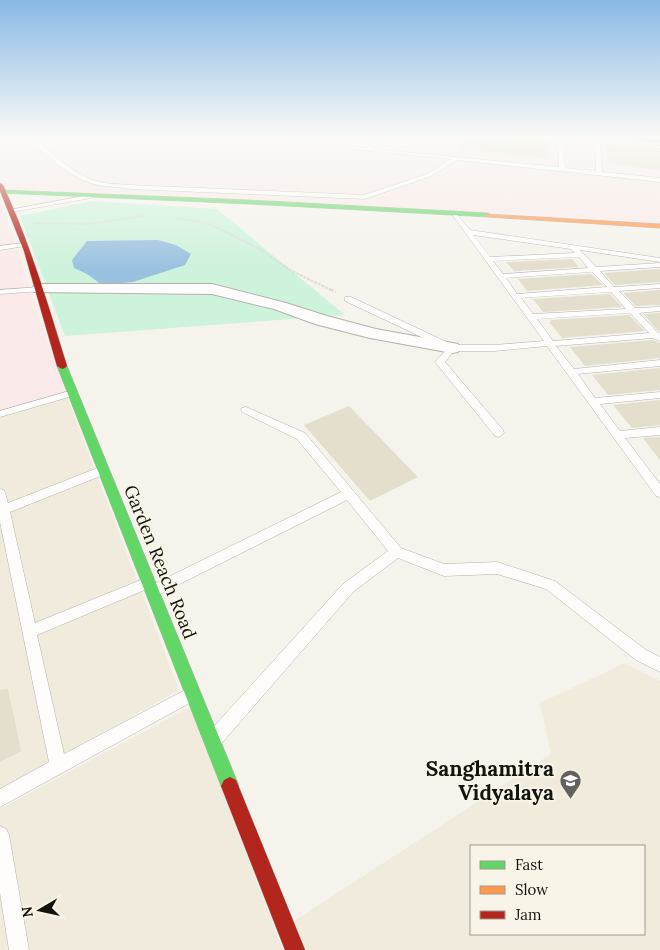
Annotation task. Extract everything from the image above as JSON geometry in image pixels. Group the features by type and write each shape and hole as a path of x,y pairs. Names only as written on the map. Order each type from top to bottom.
{"street":[{"path":"2,188 660,226"},
{"name":"Garden Reach Road","path":"2,188 12,210 39,290 64,373 194,693 295,950"},
{"path":"39,290 212,289 280,306 322,320 376,334 452,348"}],"lane":[{"path":"91,180 130,187 365,197 413,180"},
{"path":"12,210 98,195"},
{"path":"454,213 617,435 655,479 660,493"},
{"path":"468,232 660,260"},
{"path":"0,248 23,244"},
{"path":"573,247 659,337"},
{"path":"489,259 580,255"},
{"path":"502,276 660,265"},
{"path":"516,296 660,286"},
{"path":"0,292 39,290"},
{"path":"348,298 452,348 494,348 659,337"},
{"path":"532,317 660,309"},
{"path":"452,348 440,362 499,433"},
{"path":"571,372 660,363"},
{"path":"0,414 72,393"},
{"path":"593,401 660,396"},
{"path":"246,410 301,436 396,552 444,570 498,568 550,585 641,655 660,666"},
{"path":"617,435 660,431"},
{"path":"4,509 104,470"},
{"path":"0,493 31,631 58,767"},
{"path":"31,631 151,587 348,494"},
{"path":"212,741 348,588 396,552"},
{"path":"0,798 194,693"},
{"path":"0,835 19,950"}],"path":[{"path":"16,223 87,224 122,221 145,216"},
{"path":"173,217 210,224 258,248 290,270 348,298"}],"shaded area":[{"path":"660,180 660,224 6,191 0,181"},
{"path":"0,197 31,291 0,293"},
{"path":"31,292 65,391 0,410 0,295"},
{"path":"67,397 179,690 0,790 0,417"},
{"name":"Sanghamitra Vidyalaya","path":"625,663 660,681 660,950 306,950 294,921 551,754 540,703"},
{"path":"190,707 283,950 0,950 0,809"}],"green space":[{"path":"92,201 217,209 345,315 65,336 20,216"}],"water":[{"path":"158,240 176,245 191,254 185,265 133,282 102,285 87,274 74,268 72,260 87,241"}],"building":[{"path":"572,259 579,267 514,271 506,262"},
{"path":"660,269 660,282 615,285 604,273"},
{"path":"591,274 603,285 527,291 518,279"},
{"path":"660,290 660,305 636,306 623,293"},
{"path":"610,294 622,307 543,312 533,299"},
{"path":"660,313 660,330 658,331 643,314"},
{"path":"629,315 645,331 562,338 549,322 552,322 550,320"},
{"path":"653,340 660,343 660,358 585,366 570,347"},
{"path":"660,368 660,390 608,395 592,375"},
{"path":"660,400 660,425 632,428 613,405"},
{"path":"349,406 418,477 370,501 304,425"},
{"path":"660,437 660,460 643,438"},
{"path":"8,689 21,751 0,762 0,690"}],"traffic: fast":[{"path":"3,192 249,202 488,215"},
{"path":"62,366 230,786"}],"traffic: slow":[{"path":"488,215 660,226"}],"traffic: jam":[{"path":"0,185 27,251 62,366"},
{"path":"230,786 295,950"}],"place":[{"name":"Sanghamitra Vidyalaya","path":"570,800"}]}
